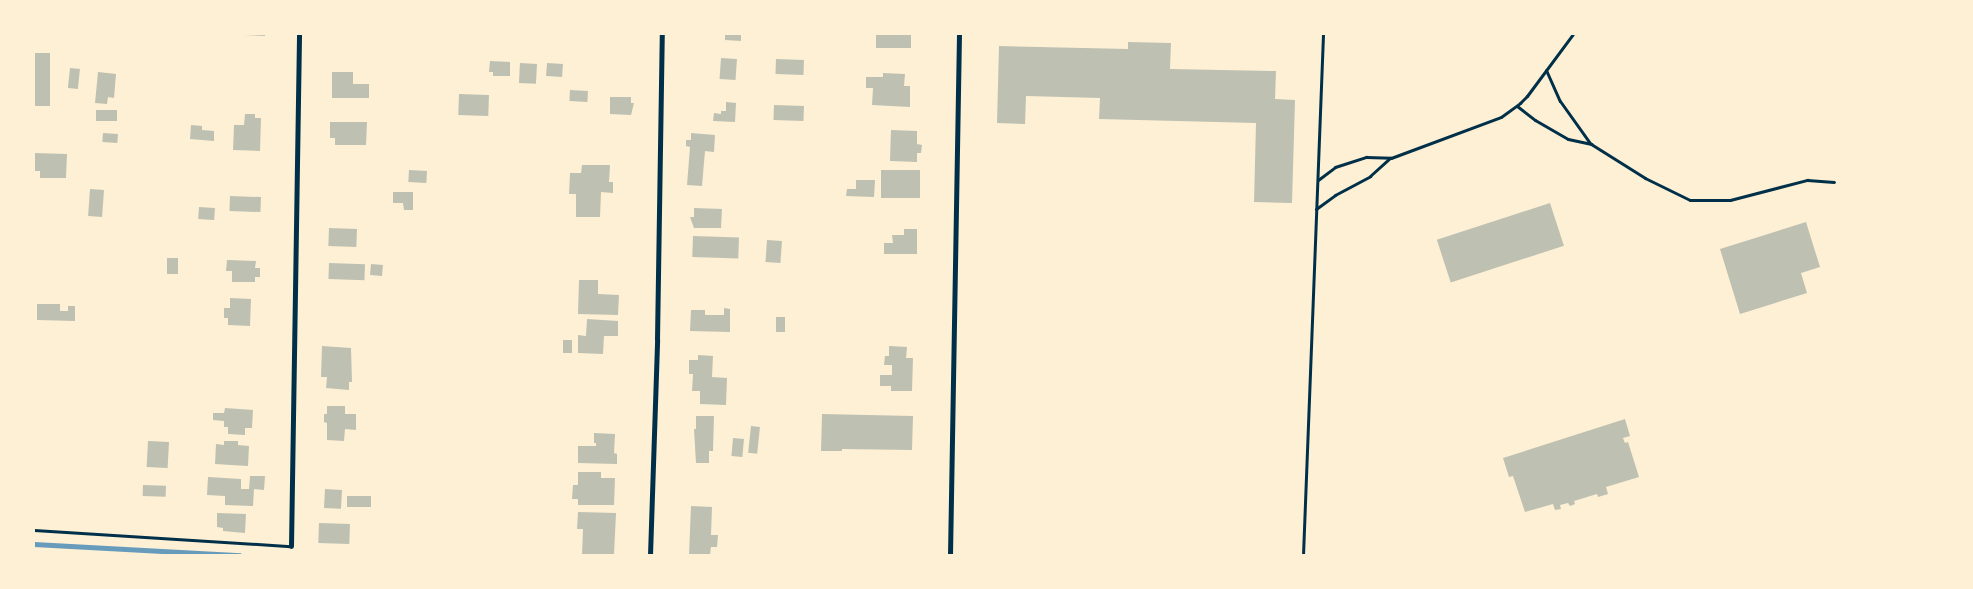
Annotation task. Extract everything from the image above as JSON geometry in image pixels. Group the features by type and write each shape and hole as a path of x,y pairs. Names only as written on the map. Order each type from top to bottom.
{"street":[{"path":"291,546 299,34"},
{"path":"650,555 657,339 662,34"},
{"path":"950,555 959,34"}],"lane":[{"path":"1303,555 1323,34"},
{"path":"1316,209 1334,196 1370,176 1391,158 1479,127 1501,117 1517,106 1573,34"},
{"path":"1546,70 1560,101 1591,144"},
{"path":"1517,106 1535,120 1568,139 1591,144 1645,178 1690,200 1730,200 1807,180 1834,182"},
{"path":"1317,180 1335,167 1366,157 1391,158"},
{"path":"34,530 291,546"}],"building":[{"path":"265,34 265,36 244,35"},
{"path":"725,34 741,34 741,41 725,40"},
{"path":"876,34 911,34 911,48 876,48"},
{"path":"1128,42 1171,43 1170,69 1276,71 1275,99 1295,100 1292,203 1254,202 1256,123 1099,119 1100,98 1026,96 1025,124 997,123 999,46 1128,49"},
{"path":"35,53 50,53 50,106 35,106"},
{"path":"721,58 737,59 735,80 720,79"},
{"path":"776,59 804,60 803,75 775,74"},
{"path":"490,61 510,62 510,76 493,76 493,72 489,72"},
{"path":"520,63 537,64 536,84 519,83"},
{"path":"547,63 563,64 562,77 546,76"},
{"path":"70,68 80,69 78,89 68,88"},
{"path":"98,72 116,74 114,98 108,97 107,104 95,103"},
{"path":"332,72 353,72 353,84 369,84 369,98 332,98"},
{"path":"883,73 905,74 904,86 910,86 910,107 872,105 873,88 866,88 866,77 883,77"},
{"path":"570,90 588,91 587,102 569,101"},
{"path":"459,94 489,95 488,116 458,115"},
{"path":"610,97 631,97 631,103 634,103 631,115 610,114"},
{"path":"726,102 736,103 735,122 713,121 714,113 721,114 721,111 726,111"},
{"path":"774,105 804,106 803,121 773,120"},
{"path":"96,110 117,110 117,121 96,121"},
{"path":"245,114 255,114 255,118 261,118 260,151 233,150 234,125 244,125"},
{"path":"330,122 367,122 366,145 335,145 335,138 330,138"},
{"path":"191,125 202,126 202,130 214,131 214,141 190,139"},
{"path":"891,130 917,131 917,144 922,145 921,153 917,153 917,162 890,161"},
{"path":"103,133 118,134 117,143 102,142"},
{"path":"691,133 715,135 714,152 705,151 702,186 687,185 690,147 686,146 686,140 691,140"},
{"path":"34,153 67,154 66,178 40,178 40,171 34,171"},
{"path":"582,165 610,165 609,182 613,182 613,193 601,192 600,217 576,217 576,194 569,194 570,173 581,173"},
{"path":"409,170 427,171 426,183 408,182"},
{"path":"881,170 920,170 920,198 881,198"},
{"path":"856,180 875,180 874,197 846,196 847,189 856,189"},
{"path":"90,189 104,190 102,217 88,216"},
{"path":"393,192 413,192 413,210 404,210 403,203 393,203"},
{"path":"230,196 261,197 260,212 229,211"},
{"path":"1550,203 1564,246 1451,283 1437,240"},
{"path":"199,207 215,208 214,220 198,219"},
{"path":"694,208 722,209 721,228 694,228 690,217 694,217"},
{"path":"1806,222 1820,267 1801,273 1807,293 1740,314 1720,249"},
{"path":"329,228 357,229 356,247 328,246"},
{"path":"904,229 917,229 917,254 884,254 884,243 893,243 892,235 904,235"},
{"path":"693,236 739,238 738,259 692,257"},
{"path":"767,240 782,241 780,263 765,262"},
{"path":"167,258 178,258 178,274 167,274"},
{"path":"227,260 256,261 255,268 260,268 260,277 255,277 255,282 232,282 232,271 226,271"},
{"path":"329,263 365,264 364,280 328,279"},
{"path":"371,264 383,265 382,276 370,275"},
{"path":"579,280 598,280 598,294 619,295 618,315 578,314"},
{"path":"230,298 251,299 250,326 228,325 228,318 224,318 224,308 230,308"},
{"path":"37,304 60,304 60,311 68,311 68,306 75,306 75,321 37,320"},
{"path":"724,308 730,309 730,332 690,331 691,310 705,310 705,315 724,315"},
{"path":"776,317 785,317 785,332 776,332"},
{"path":"587,319 618,321 618,336 604,336 603,354 578,353 578,335 586,336"},
{"path":"563,340 572,340 572,353 563,353"},
{"path":"322,346 351,348 352,382 349,382 349,390 326,388 327,377 321,377"},
{"path":"889,346 907,347 906,358 913,358 912,391 891,391 891,386 880,386 880,375 892,375 892,365 884,365 885,356 889,356"},
{"path":"698,355 713,356 712,377 727,378 726,405 700,404 700,391 692,391 693,374 689,374 689,360 698,360"},
{"path":"327,406 345,406 345,414 356,414 356,430 345,429 344,441 327,440 327,423 324,422 324,414 327,414"},
{"path":"225,408 253,410 252,428 245,428 245,435 228,434 228,427 224,427 224,421 213,420 213,413 224,413"},
{"path":"822,414 913,416 912,450 842,449 842,451 821,451"},
{"path":"696,416 714,416 713,451 709,451 709,463 696,463 694,429 696,429"},
{"path":"1625,419 1630,436 1623,438 1625,443 1628,442 1639,477 1606,487 1608,494 1598,497 1597,494 1574,501 1575,504 1570,506 1568,503 1560,505 1561,509 1555,510 1553,504 1525,512 1513,476 1509,477 1503,458"},
{"path":"751,426 760,427 757,454 748,453"},
{"path":"594,433 615,434 614,453 617,454 617,464 578,463 578,446 596,446 596,443 594,443"},
{"path":"733,438 744,439 742,457 731,456"},
{"path":"148,441 169,442 168,468 147,467"},
{"path":"224,441 238,441 238,445 249,446 248,466 215,464 216,444 224,445"},
{"path":"578,472 601,472 601,478 615,478 614,505 578,505 578,499 572,499 573,485 578,485"},
{"path":"250,476 265,476 264,490 254,489 253,506 225,505 225,496 207,495 208,477 241,479 241,489 249,489"},
{"path":"143,485 166,486 166,497 143,496"},
{"path":"325,489 342,490 341,509 324,508"},
{"path":"347,496 371,496 371,507 347,507"},
{"path":"691,506 712,507 711,535 718,535 717,547 711,547 710,555 689,555"},
{"path":"578,512 616,513 614,555 582,555 583,529 577,529"},
{"path":"217,513 246,514 245,533 223,531 223,528 217,527"},
{"path":"319,523 350,524 349,544 318,543"}],"waterway":[{"path":"34,544 240,555"}]}
